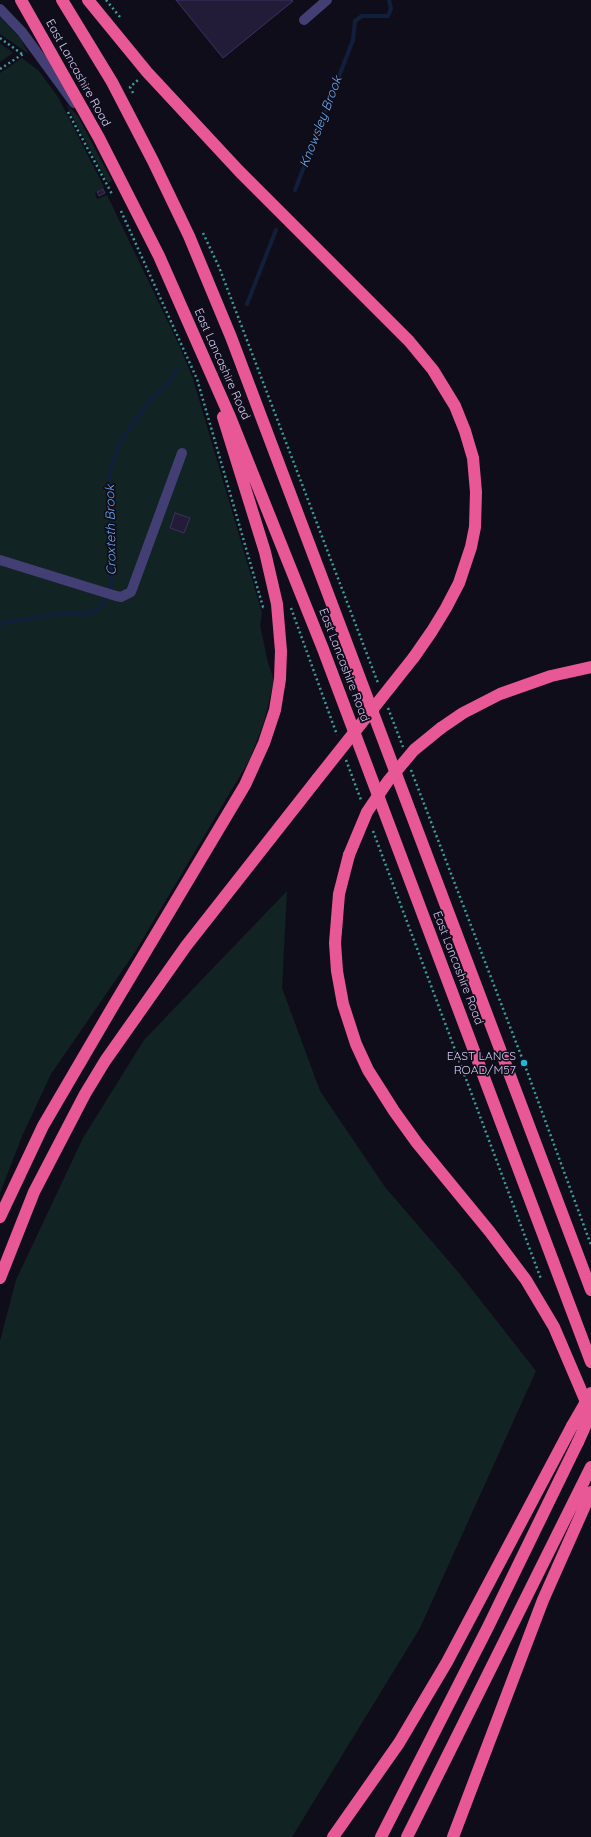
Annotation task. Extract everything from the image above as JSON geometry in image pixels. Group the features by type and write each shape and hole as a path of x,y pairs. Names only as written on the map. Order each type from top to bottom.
{"highway":[{"name":"East Lancashire Road","path":"21,0 99,138 159,256 230,417 323,649 591,1362"},
{"name":"East Lancashire Road","path":"62,0 112,82 153,161 189,236 230,337 591,1290"},
{"path":"0,1278 34,1192 68,1125 105,1061 181,952 414,657 439,620 459,583 471,547 475,527 476,492 473,458 465,431 455,406 433,370 409,341 239,171 147,72 88,0"},
{"path":"0,1217 43,1126 119,994 245,785 264,743 276,710 280,679 281,651 276,604 265,552 202,351"},
{"path":"381,1837 488,1627 591,1413 539,1289 502,1247 417,1143 397,1116 368,1070 356,1044 342,999 337,971 335,944 339,894 349,855 367,812 388,781 414,750 441,728 463,713 500,694 551,676 591,667"},
{"path":"333,1837 399,1743 447,1662 591,1393"},
{"path":"407,1837 590,1470"},
{"path":"453,1837 544,1600 591,1492"}],"street":[{"path":"304,20 327,0"},
{"path":"0,9 22,32 99,138"},
{"path":"0,560 116,596 125,595 131,592 182,453"}],"path":[{"path":"0,38 28,58"},
{"path":"0,69 23,54"},
{"path":"68,111 115,200"},
{"path":"119,206 197,380 262,607"},
{"path":"288,602 340,742"},
{"path":"345,757 362,801"},
{"path":"372,830 539,1289"},
{"path":"507,1021 591,1245"}],"shaded area":[{"path":"0,17 20,38 29,54 0,34"},
{"path":"0,43 13,53 0,62"},
{"path":"22,58 39,71 58,97 104,187 95,193 97,199 107,195 179,345 193,379 262,613 260,625 268,663 274,680 264,722 250,759 135,952 51,1074 23,1134 0,1193 0,73","holes":["175,513 190,518 184,533 170,528"]},
{"path":"66,104 78,116 112,181 108,183"},
{"path":"287,891 282,988 320,1091 385,1187 459,1273 536,1371 420,1628 292,1837 0,1837 0,1341 16,1280 83,1138 144,1040"}],"building":[{"path":"176,0 292,0 293,1 223,58"},
{"path":"103,189 105,193 99,196 97,192"},
{"path":"175,513 190,518 184,533 170,528"}],"waterway":[{"name":"Knowsley Brook","path":"295,190 353,40 355,21 362,16 388,16 391,9 389,0"},
{"path":"247,304 276,230"},
{"name":"Croxteth Brook","path":"0,623 66,613 91,613 101,607 112,583 110,472 118,446 146,405 169,383 177,369"}],"place":[{"name":"EAST LANCS ROAD/M57","path":"524,1063"}]}
